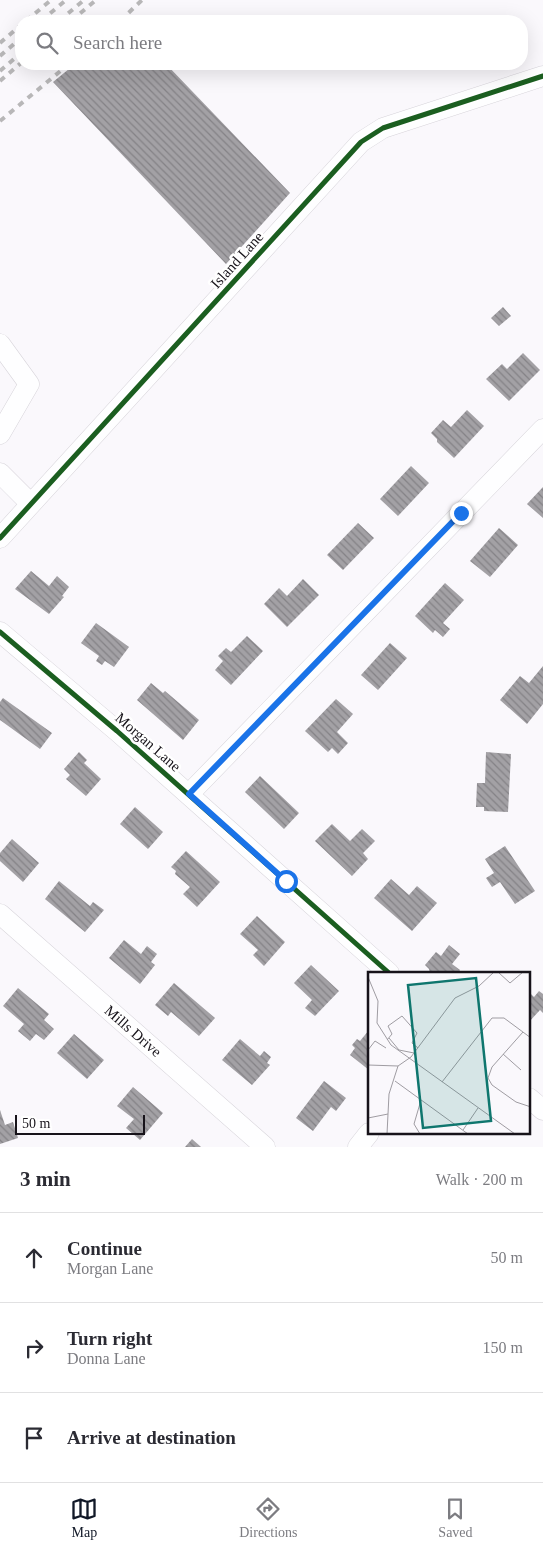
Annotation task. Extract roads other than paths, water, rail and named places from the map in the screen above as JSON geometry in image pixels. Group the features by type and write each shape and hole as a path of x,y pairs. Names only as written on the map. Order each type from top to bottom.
{"street":[{"name":"Island Lane","path":"0,538 361,142 383,128 543,76"},
{"path":"0,344 29,384 0,434"},
{"path":"189,794 543,429"},
{"path":"0,473 31,504"},
{"name":"Morgan Lane","path":"0,632 189,794 388,972"},
{"name":"Mills Drive","path":"2,921 266,1147"},
{"path":"530,1099 543,1110"},
{"path":"358,1147 368,1134"}],"railway":[{"path":"33,15 51,0"},
{"path":"48,15 66,0"},
{"path":"66,15 84,0"},
{"path":"78,15 96,0"},
{"path":"126,15 142,0"},
{"path":"0,43 15,30"},
{"path":"0,56 15,43"},
{"path":"0,71 15,58"},
{"path":"0,81 15,68"},
{"path":"0,121 62,70"}]}
